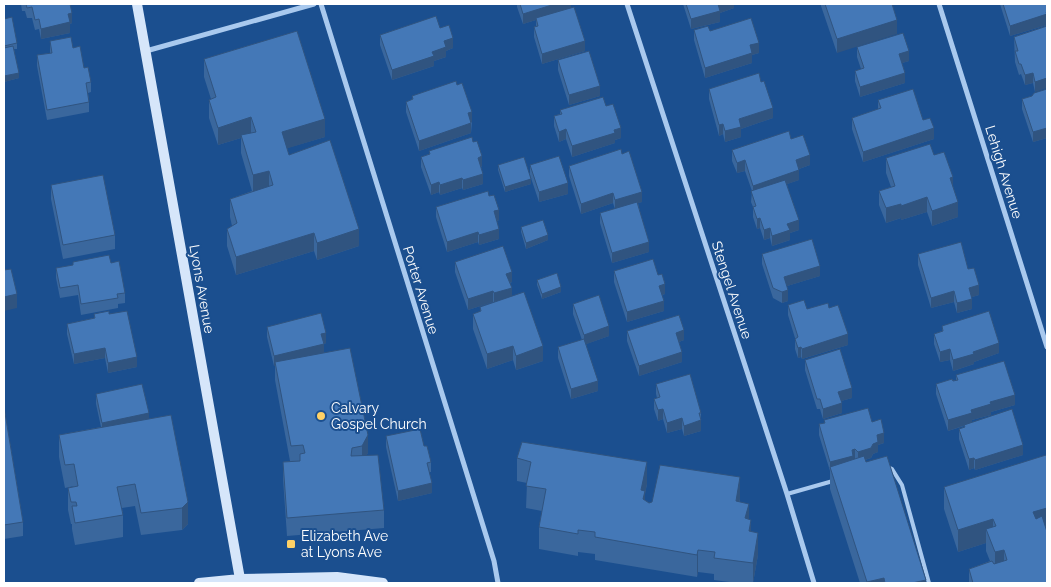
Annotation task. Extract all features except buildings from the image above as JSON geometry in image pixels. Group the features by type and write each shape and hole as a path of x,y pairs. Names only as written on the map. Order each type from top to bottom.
{"main road":[{"name":"Lyons Avenue","path":"136,4 240,578"},
{"path":"199,583 240,578 337,577 384,583"}],"street":[{"path":"145,51 314,4"},
{"name":"Porter Avenue","path":"321,4 494,561 498,583"},
{"name":"Stengel Avenue","path":"627,4 787,494 814,583"},
{"name":"Lehigh Avenue","path":"939,4 1047,347"}],"lane":[{"path":"886,467 892,469 902,485 929,583"},
{"path":"787,494 839,480"}],"place":[{"name":"Calvary Gospel Church","path":"321,416"},
{"name":"Elizabeth Ave at Lyons Ave","path":"291,544"}]}
